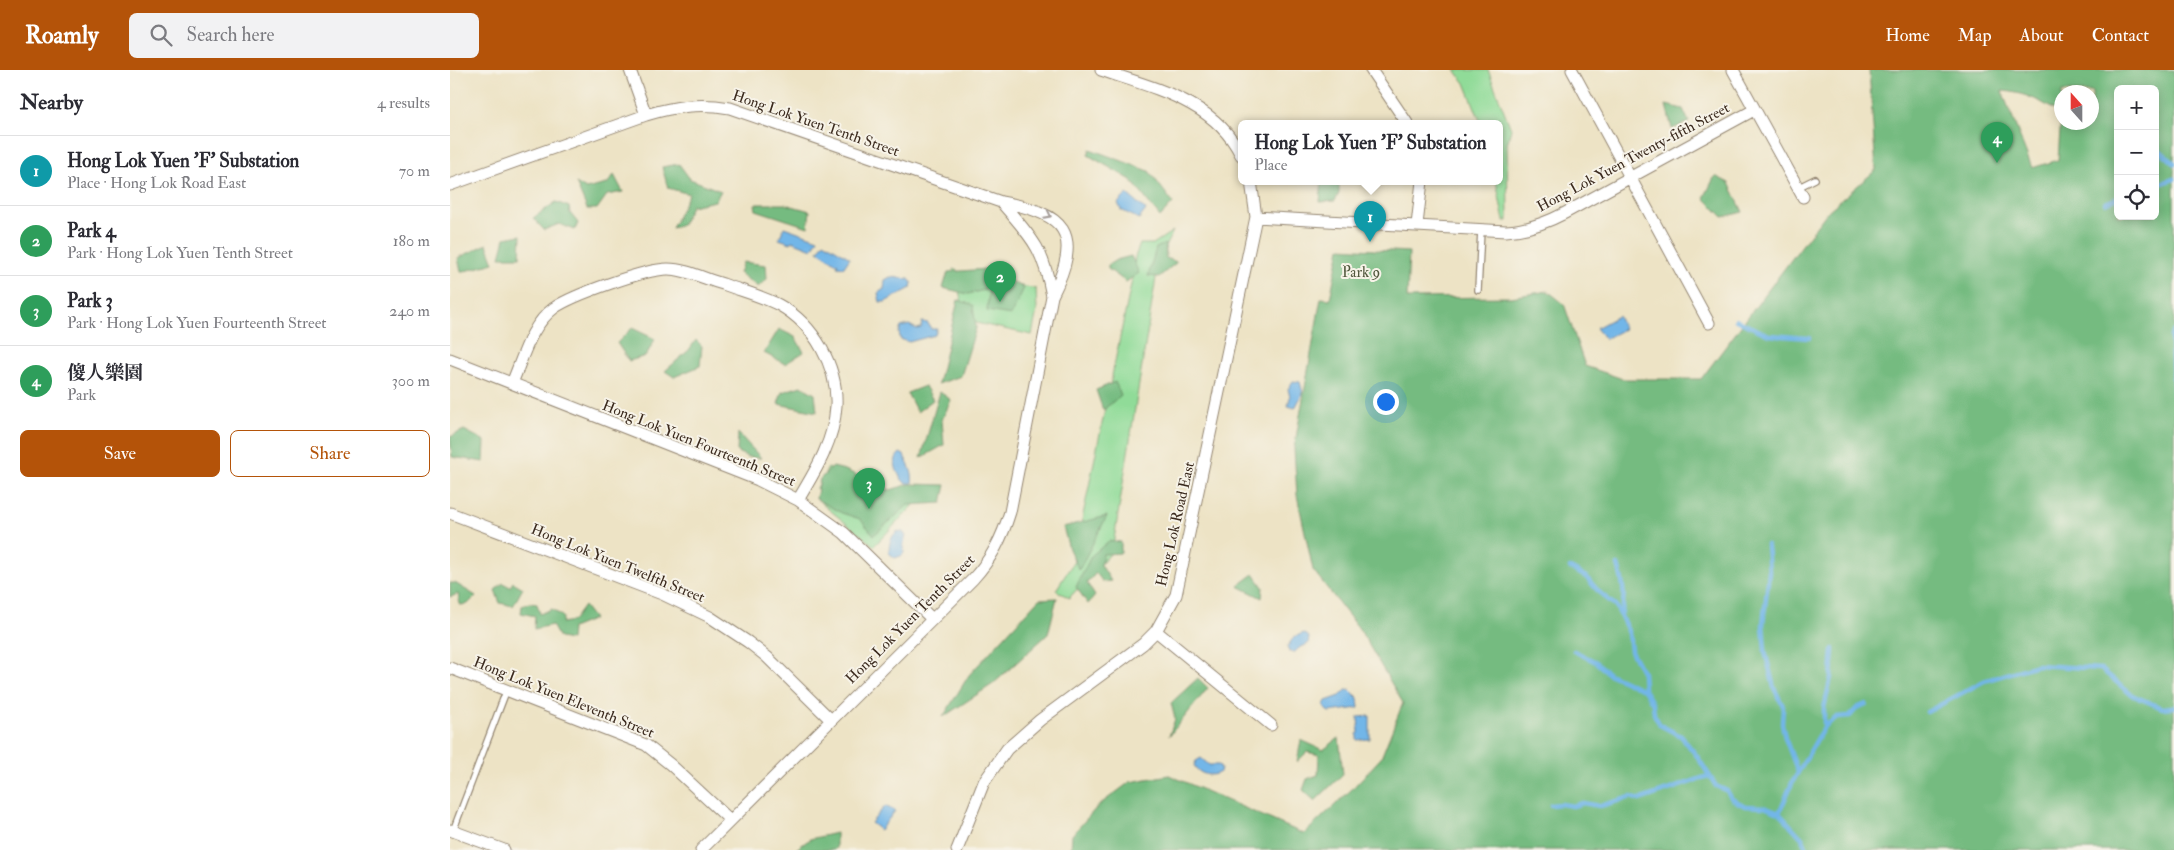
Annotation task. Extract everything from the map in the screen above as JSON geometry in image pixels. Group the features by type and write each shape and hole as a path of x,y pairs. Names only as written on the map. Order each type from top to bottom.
{"street":[{"path":"630,70 646,114"},
{"path":"1102,70 1196,106 1218,122 1233,140 1238,150"},
{"path":"1371,70 1405,120"},
{"path":"1572,70 1709,322"},
{"path":"1732,70 1800,192"},
{"name":"Hong Lok Yuen Tenth Street","path":"450,185 646,114 674,107 700,104 730,108 1001,202 1036,210 1049,215 1061,225 1067,242 1067,250 1062,274 1052,296 1012,502 1003,535 993,555 984,567 701,850"},
{"name":"Hong Lok Yuen Twenty-fifth Street","path":"1256,217 1516,231 1545,223 1754,110"},
{"name":"Hong Lok Road East","path":"957,850 984,782 1007,749 1040,720 1127,657 1156,631 1176,595 1256,217 1252,185"},
{"path":"1417,225 1422,185"},
{"name":"Hong Lok Yuen Tenth Street","path":"1001,202 1034,240 1040,251 1052,296"},
{"path":"512,383 536,327 554,308 644,272 660,270 682,271 764,298 781,306 803,323 819,344 833,375 836,405 834,424 820,463 798,500"},
{"name":"Hong Lok Yuen Fourteenth Street","path":"450,359 758,480 798,500 851,539 932,619"},
{"name":"Hong Lok Yuen Twelfth Street","path":"450,513 662,594 710,617 767,657 831,720"},
{"path":"1156,631 1271,725"},
{"name":"Hong Lok Yuen Eleventh Street","path":"450,668 646,745 658,752 730,820"},
{"path":"451,831 504,850"}],"lane":[{"path":"1800,192 1815,178"},
{"path":"1478,290 1481,229"},
{"path":"451,831 506,689"}],"green space":[{"path":"1455,70 1488,70 1511,129 1507,144 1508,221 1504,221 1497,185 1503,185 1503,120 1480,120 1465,83"},
{"name":"Park 9","path":"1869,70 2174,70 2174,850 1071,850 1072,835 1099,805 1130,782 1169,775 1304,834 1351,790 1381,758 1403,703 1360,630 1313,570 1297,495 1294,449 1321,298 1330,299 1340,248 1409,252 1407,298 1511,297 1548,291 1564,304 1585,366 1623,379 1701,379 1828,211 1876,170"},
{"path":"1666,105 1683,109 1689,122 1672,129"},
{"path":"1090,149 1149,171 1173,203 1160,217 1131,180 1088,155"},
{"path":"679,164 690,179 721,191 715,201 691,206 682,225 672,228 689,194 668,188 662,167"},
{"path":"614,175 623,192 607,195 597,209 587,209 576,183 586,189 607,184"},
{"path":"1715,176 1729,183 1743,212 1723,217 1704,198"},
{"path":"1322,185 1339,185 1339,193 1335,201 1320,202"},
{"path":"556,202 569,207 570,213 578,223 575,230 559,224 544,230 533,218"},
{"path":"755,204 785,204 810,211 808,227 756,210"},
{"path":"1173,231 1159,259 1112,552 1069,598 1056,590 1073,563 1133,275 1135,257 1140,244 1153,244"},
{"path":"521,235 520,257 500,257 505,238"},
{"path":"487,244 494,263 461,272 458,258"},
{"path":"1165,244 1166,258 1177,262 1159,277 1148,276 1156,248"},
{"path":"1131,256 1139,273 1126,282 1108,269 1108,265 1116,260"},
{"path":"743,262 766,265 767,279 758,287 739,273"},
{"path":"953,269 969,275 1036,289 1037,310 1032,335 967,321"},
{"path":"986,269 1024,288 1011,315 987,311 989,289 968,294 943,288 948,272"},
{"path":"958,300 973,305 976,328 961,376 938,384"},
{"path":"632,328 655,339 646,356 629,361 617,343"},
{"path":"779,329 795,337 804,352 785,364 764,353"},
{"path":"696,340 702,346 700,366 674,377 665,371 689,350"},
{"path":"1115,382 1121,395 1103,410 1096,390"},
{"path":"801,386 815,394 817,412 778,404 782,392"},
{"path":"925,386 933,400 917,412 907,393"},
{"path":"940,392 951,400 942,420 944,445 921,458"},
{"path":"464,430 485,441 484,462 452,457 450,437"},
{"path":"738,433 761,458 748,457 737,452"},
{"path":"833,467 845,470 890,490 910,484 946,485 942,503 908,505 874,535 860,519 842,513 816,499 820,479"},
{"path":"828,468 915,504 874,546 821,503 817,488"},
{"path":"1107,516 1079,570 1069,549 1063,527"},
{"path":"1109,541 1121,542 1121,553 1103,554 1101,565 1111,581 1103,582 1096,573 1087,583 1095,596 1088,604 1076,587 1091,556"},
{"path":"1254,574 1263,587 1262,598 1238,586"},
{"path":"513,582 523,588 513,606 500,603 495,590 503,583 510,587"},
{"path":"450,583 455,583 476,596 468,604 460,605 458,594 450,597"},
{"path":"1057,598 1048,634 993,684 943,717 969,675 1039,599"},
{"path":"529,603 537,604 540,614 552,609 563,617 562,623 573,621 584,606 594,619 572,628 571,640 559,638 552,625 534,629 535,616 521,613 522,606"},
{"path":"1198,678 1208,688 1169,736 1175,719 1171,703"},
{"path":"1339,738 1343,774 1315,801 1303,790 1307,779 1318,775 1319,755 1307,752 1297,762 1301,740 1323,750"},
{"path":"836,833 836,848 834,850 795,850 810,839"}],"water":[{"path":"1127,194 1146,210 1139,219 1121,210 1118,203"},
{"path":"784,227 818,239 812,249 792,241 791,243 779,239"},
{"path":"824,242 850,258 844,267 837,266 838,264 818,251"},
{"path":"890,277 909,279 912,283 911,288 885,302 880,302 878,293 884,289 885,280"},
{"path":"1618,316 1624,329 1605,339 1596,328"},
{"path":"922,322 928,323 931,329 937,329 935,335 909,342 900,339 899,332 901,327 909,325 917,329 921,328"},
{"path":"1293,381 1300,382 1303,393 1295,408 1288,406 1290,397 1288,389"},
{"path":"900,453 904,455 910,469 912,483 905,483 896,468 897,456"},
{"path":"898,531 903,532 906,536 903,545 904,553 895,558 889,553 889,547 892,538"},
{"path":"1304,633 1309,637 1308,644 1295,652 1289,652 1287,647 1294,637"},
{"path":"1346,690 1350,690 1358,698 1359,708 1329,712 1326,710 1324,705 1326,701 1340,696"},
{"path":"1370,716 1370,739 1357,740 1357,734 1359,733 1358,717"},
{"path":"1201,758 1209,765 1219,765 1220,772 1209,775 1198,771 1194,765"},
{"path":"885,806 895,811 880,830 871,823"}],"waterway":[{"path":"2159,150 2174,163"},
{"path":"2159,184 2174,179"},
{"path":"2105,203 2114,200"},
{"path":"1736,320 1769,335 1809,338"},
{"path":"2174,331 2171,336 2174,397"},
{"path":"1767,545 1769,572 1763,624 1765,651 1774,688 1783,706 1782,724 1785,738 1798,772"},
{"path":"1618,565 1623,590 1621,615"},
{"path":"1570,568 1586,577 1600,593 1616,606 1629,633 1631,651 1643,673 1644,690 1653,704 1654,714 1660,725 1681,736 1697,756 1716,786 1727,791 1732,799 1745,806 1764,807 1779,813 1802,838 1808,850"},
{"path":"1779,813 1792,783 1824,727 1824,708 1831,677 1833,649"},
{"path":"1574,651 1596,662 1609,674 1644,690"},
{"path":"1927,712 1984,681 2037,665 2101,669 2132,695 2162,708 2174,707"},
{"path":"1824,727 1837,717 1850,716 1857,708 1866,704"},
{"path":"1551,805 1573,806 1583,803 1600,806 1631,797 1639,800 1708,776"}],"place":[{"name":"傻人樂園","path":"1997,163"},
{"name":"Hong Lok Yuen 'F' Substation","path":"1370,242"},
{"name":"Park 4","path":"1000,302"},
{"name":"Park 3","path":"869,509"}]}
